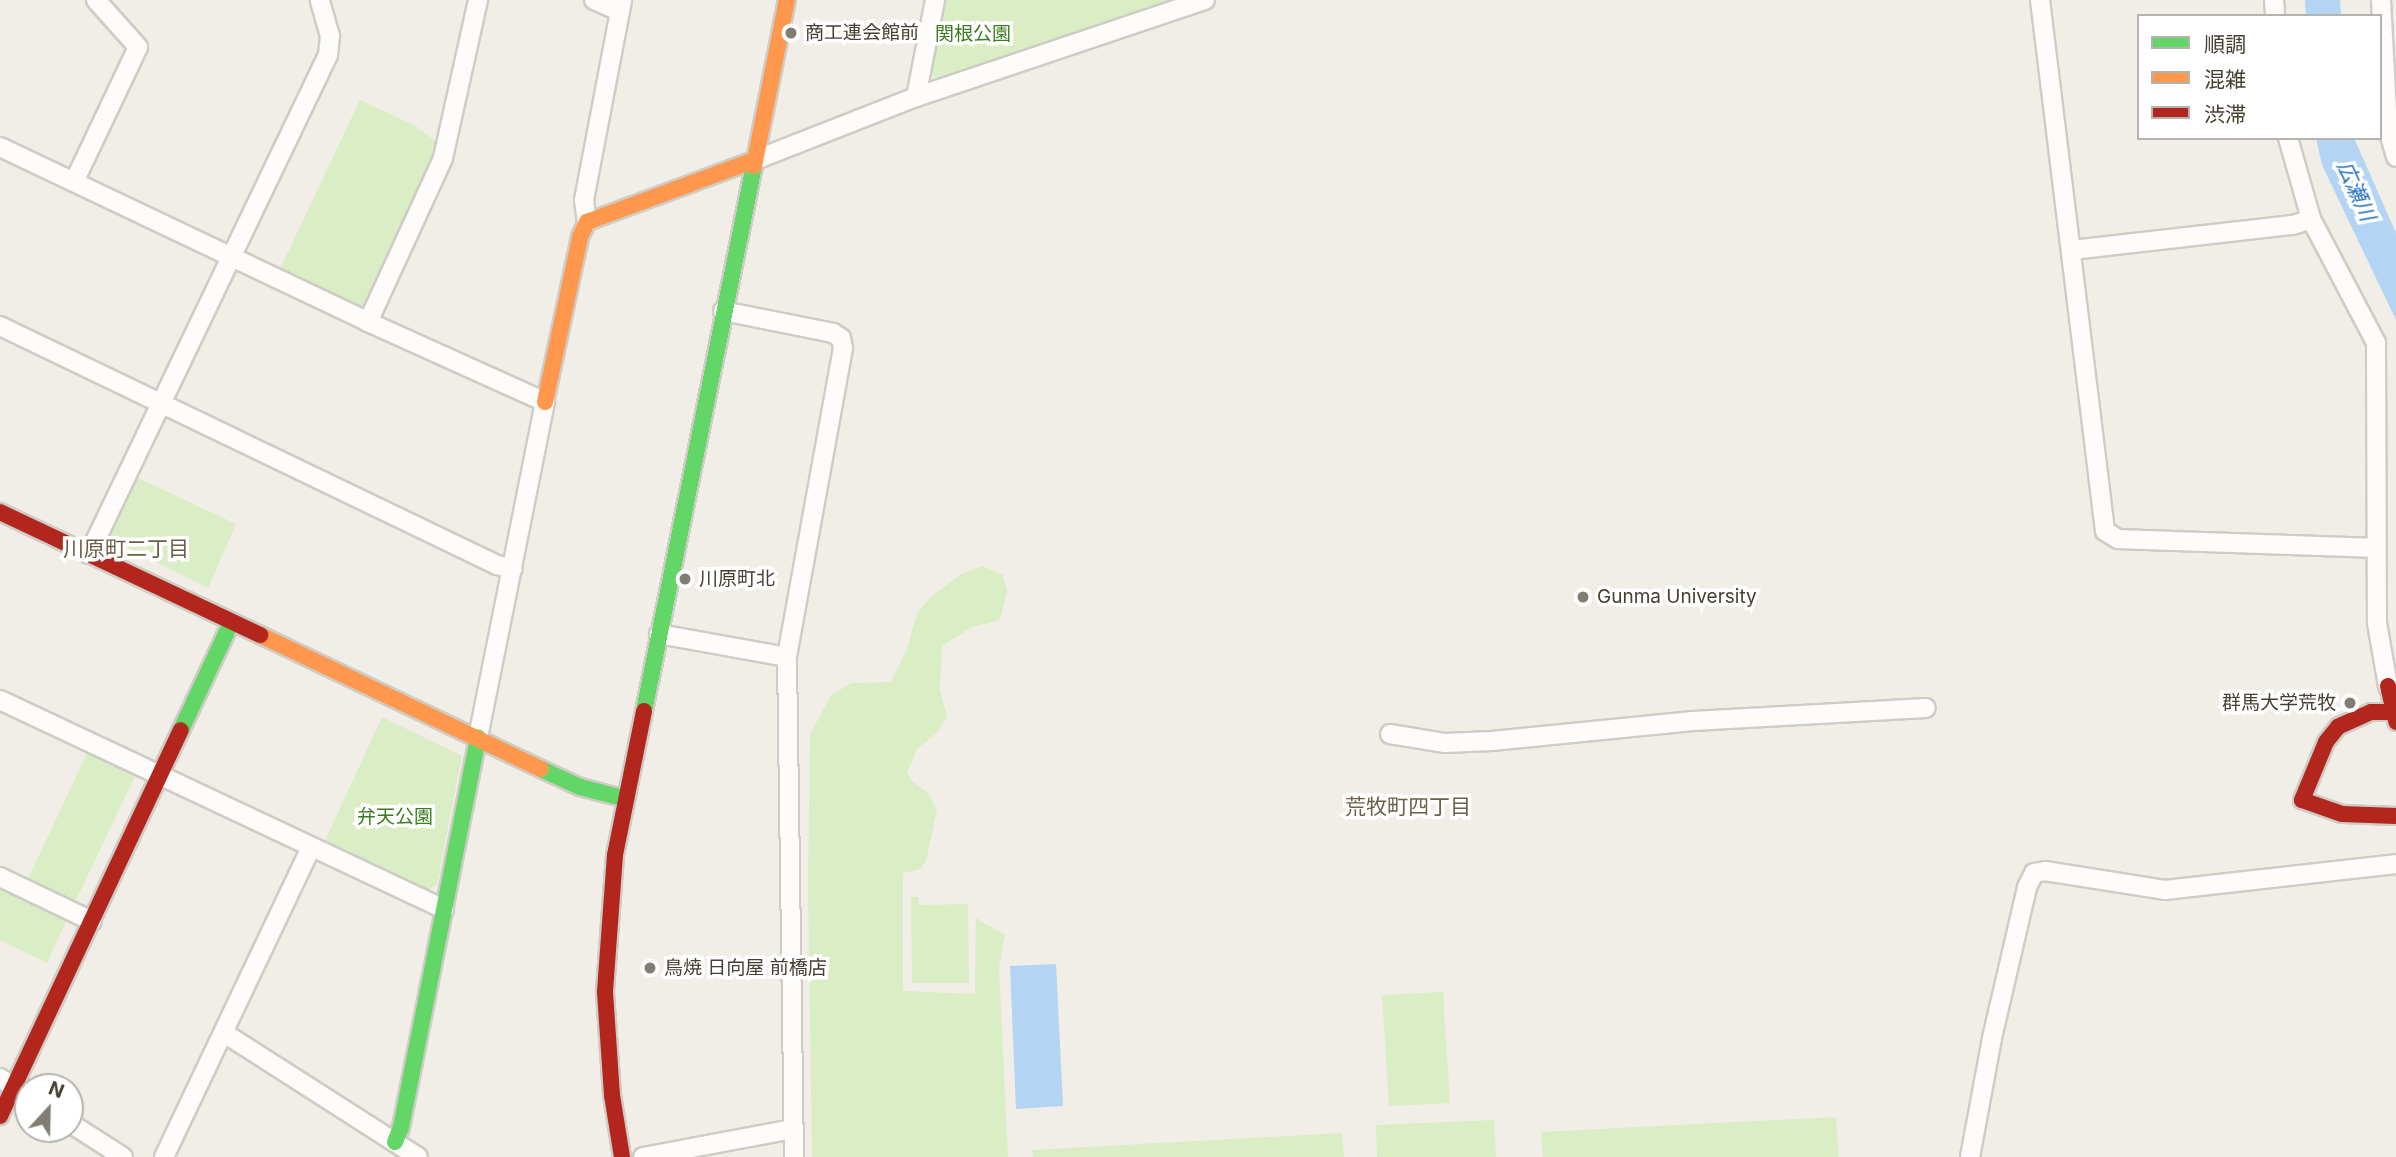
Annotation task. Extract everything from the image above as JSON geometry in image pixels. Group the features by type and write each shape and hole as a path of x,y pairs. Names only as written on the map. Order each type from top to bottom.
{"street":[{"path":"74,182 138,47 96,0"},
{"path":"89,554 328,55 330,36 320,0"},
{"path":"368,322 443,158 478,0"},
{"path":"395,1142 401,1127 545,402 580,237 587,222 584,200 620,6 594,0"},
{"path":"622,1157 612,1095 605,991 610,896 626,799 787,0"},
{"path":"916,97 935,0"},
{"path":"587,222 916,97 1205,0"},
{"path":"2040,0 2072,250 2102,523 2110,536 2375,548"},
{"path":"2382,18 2388,129 2396,157"},
{"path":"2289,140 2311,219 2376,343 2377,623 2395,717 2371,712 2338,727 2326,742 2302,800 2342,814 2396,816"},
{"path":"0,147 368,322 545,402"},
{"path":"2072,250 2293,225 2311,219"},
{"path":"723,311 833,333 843,342 788,657 794,1157"},
{"path":"0,326 497,565 513,569"},
{"path":"0,512 580,787 626,799"},
{"path":"20,1073 231,623"},
{"path":"659,634 788,657"},
{"path":"0,699 444,909"},
{"path":"1390,734 1445,743 1492,741 1693,721 1926,708"},
{"path":"164,1157 311,848"},
{"path":"1970,1157 1995,1025 2026,887 2034,873 2045,871 2165,890 2396,864"},
{"path":"0,877 92,921"},
{"path":"224,1033 418,1157"},
{"path":"0,1116 14,1086"},
{"path":"643,1157 793,1129"},
{"path":"84,1132 123,1157"}],"green space":[{"name":"関根公園","path":"944,0 1178,0 939,81 929,73"},
{"path":"360,100 416,126 438,143 429,170 366,304 357,307 279,271"},
{"path":"136,477 236,524 208,588 108,538"},
{"path":"982,566 1003,575 1007,591 1000,620 972,627 942,646 940,690 947,716 938,732 917,749 907,773 913,782 928,793 937,810 926,861 920,869 903,873 903,991 975,994 976,918 1005,935 999,968 1008,1157 812,1157 808,885 810,734 832,694 852,683 891,682 908,647 917,613 931,597 961,574"},
{"name":"弁天公園","path":"382,717 462,756 437,884 427,891 324,843"},
{"path":"88,751 136,774 75,902 28,879"},
{"path":"0,885 68,917 47,963 0,940"},
{"path":"911,897 918,897 919,905 968,904 969,983 912,983"},
{"path":"1443,992 1450,1103 1389,1106 1382,995"},
{"path":"1836,1117 1839,1157 1543,1157 1541,1132"},
{"path":"1494,1120 1496,1157 1377,1157 1376,1125"},
{"path":"1342,1133 1344,1157 1033,1157 1032,1150"}],"water":[{"path":"2305,0 2340,0 2341,14 2306,14"},
{"name":"広瀬川","path":"2316,140 2355,140 2396,233 2396,320 2322,165"},
{"path":"1056,964 1063,1106 1016,1109 1010,966"}],"traffic: fast":[{"path":"644,711 754,166"},
{"path":"181,730 231,623"},
{"path":"395,1142 401,1127 478,738"},
{"path":"541,769 580,787 626,799"}],"traffic: slow":[{"path":"754,166 787,0"},
{"path":"545,402 580,237 587,222 755,160"},
{"path":"260,635 541,769"}],"traffic: jam":[{"path":"0,512 260,635"},
{"path":"2388,686 2396,722"},
{"path":"622,1157 612,1095 605,991 615,855 644,711"},
{"path":"2394,712 2371,712 2338,727 2326,742 2302,800 2342,814 2396,816"},
{"path":"0,1116 181,730"}],"place":[{"name":"商工連会館前","path":"791,33"},
{"name":"川原町北","path":"685,579"},
{"name":"Gunma University","path":"1583,597"},
{"name":"群馬大学荒牧","path":"2350,703"},
{"name":"鳥焼 日向屋 前橋店","path":"650,968"}],"district":[{"name":"川原町二丁目","path":"126,549"},
{"name":"荒牧町四丁目","path":"1408,807"}]}
